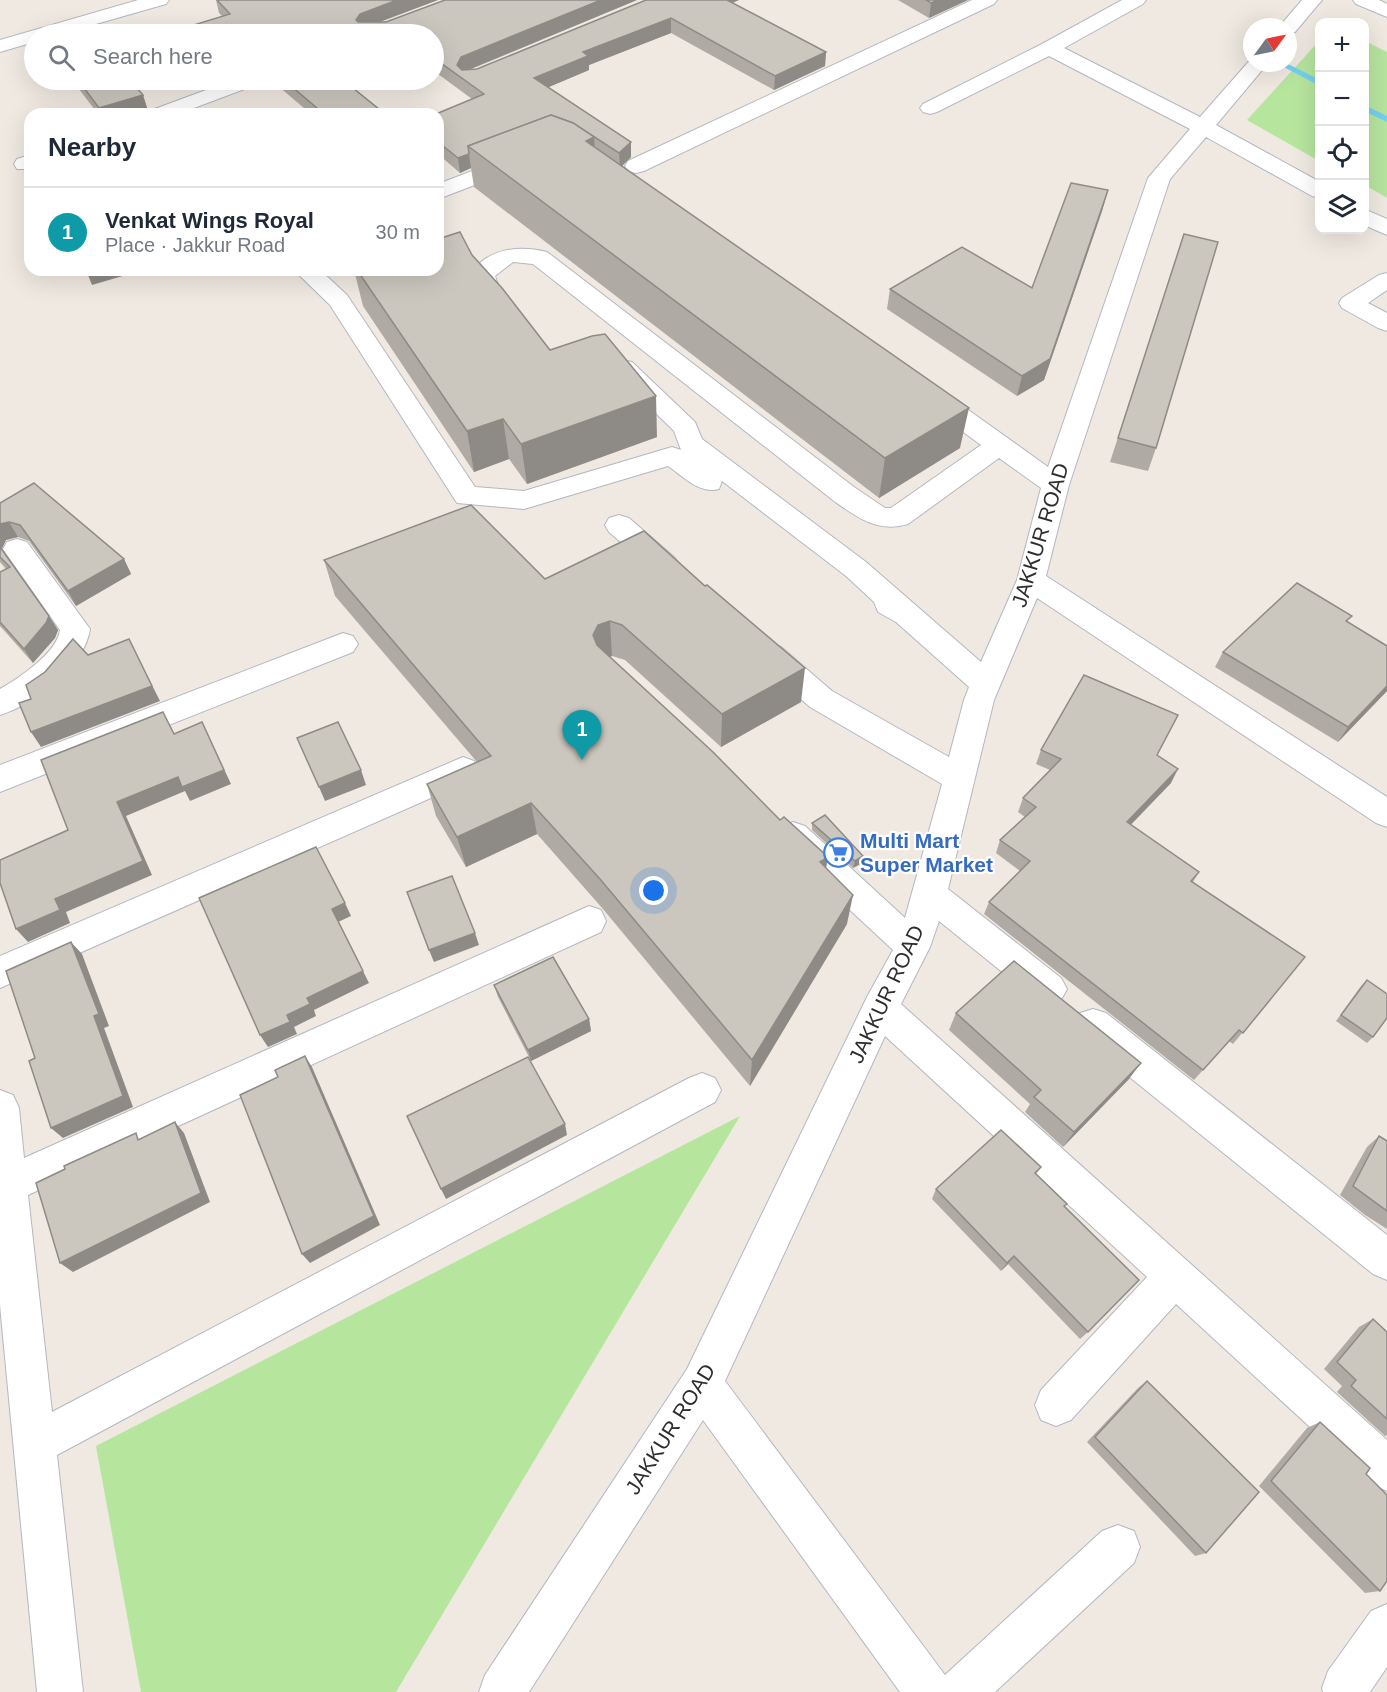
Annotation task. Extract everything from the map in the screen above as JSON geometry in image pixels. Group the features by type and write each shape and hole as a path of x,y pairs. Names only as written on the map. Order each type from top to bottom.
{"street":[{"path":"76,24 159,0"},
{"path":"628,178 987,0"},
{"path":"930,108 1049,48 1136,0"},
{"path":"1297,18 1312,0"},
{"path":"1363,0 1387,11"},
{"path":"0,46 24,39"},
{"path":"1049,48 1203,127 1315,188"},
{"name":"JAKKUR ROAD","path":"502,1692 702,1384 880,1008 913,946 930,894 979,700 1031,580 1055,484 1159,178 1250,72"},
{"path":"175,108 224,90"},
{"path":"444,190 534,154"},
{"path":"1369,218 1387,228"},
{"path":"516,321 488,290 482,274 508,255 539,257 844,494 877,516 888,520 898,517 1001,444"},
{"path":"313,276 339,300 467,496 524,500 672,456 852,585 906,614"},
{"path":"1387,280 1351,303 1387,323"},
{"path":"600,367 610,365 625,369 686,428 690,443 855,568 986,684"},
{"path":"914,384 1055,484"},
{"path":"619,525 689,586"},
{"path":"0,703 11,698 42,675 72,642 75,630 17,549"},
{"path":"1031,580 1387,814"},
{"path":"750,639 821,699 959,778"},
{"path":"0,779 343,644"},
{"path":"0,972 463,770"},
{"path":"772,816 913,946"},
{"path":"930,894 1387,1260"},
{"path":"8,1185 589,921"},
{"path":"880,1008 1387,1469"},
{"path":"35,1444 702,1090"},
{"path":"0,1108 60,1692"},
{"path":"1056,1405 1175,1276"},
{"path":"702,1384 929,1692"},
{"path":"961,1692 1118,1546"},
{"path":"1345,1688 1387,1628"}],"green space":[{"path":"1369,43 1387,52 1387,198 1369,187"},
{"path":"1315,45 1315,159 1247,120 1291,72 1297,72 1297,65"},
{"path":"740,1116 396,1692 141,1692 96,1446"}],"building":[{"path":"217,0 397,0 360,14 356,20 358,22 386,22 445,0 601,0 461,57 457,65 462,70 477,69 646,0 727,0 826,52 775,76 671,18 583,52 588,56 534,78 631,142 619,153 573,123 551,115 468,146 469,154 458,158 444,147 444,111 484,94 444,65 444,24 197,24 230,14"},
{"path":"86,90 139,90 143,95 99,108"},
{"path":"296,90 355,90 378,108 317,108"},
{"path":"551,115 573,123 594,137 586,141 969,408 885,458 468,146"},
{"path":"1071,183 1108,190 1050,359 1022,376 890,289 962,247 1032,288"},
{"path":"460,232 472,255 502,288 550,350 605,334 656,396 521,444 503,419 467,431 361,276 444,276 444,237"},
{"path":"1184,234 1218,242 1156,448 1118,438"},
{"path":"34,483 124,559 68,591 20,525 9,522 0,524 0,503"},
{"path":"471,505 545,579 644,531 705,586 707,585 805,668 722,714 622,625 610,621 598,625 593,635 597,645 713,752 780,820 784,817 828,857 820,862 853,895 752,1060 600,879 531,803 457,837 427,784 491,756 324,560"},
{"path":"0,547 49,616 46,623 24,649 0,622 0,572 10,567 0,557"},
{"path":"1297,583 1352,616 1346,621 1387,646 1387,686 1348,727 1223,652"},
{"path":"73,639 88,655 129,639 152,686 31,732 19,703 31,699 26,685 45,672"},
{"path":"1084,675 1178,715 1157,755 1178,769 1127,822 1199,872 1191,881 1305,957 1243,1033 1239,1030 1203,1070 989,902 1030,861 1000,840 1036,807 1023,798 1061,759 1041,750"},
{"path":"163,712 174,734 202,722 224,770 182,787 178,777 117,802 143,861 55,899 60,910 16,929 0,883 0,860 68,830 41,760"},
{"path":"338,722 361,770 319,787 297,738"},
{"path":"825,815 863,856 855,861 812,823"},
{"path":"316,847 345,903 332,909 363,971 307,998 310,1004 287,1015 290,1022 260,1035 199,898"},
{"path":"452,876 475,933 429,950 407,892"},
{"path":"71,942 99,1014 94,1016 123,1096 51,1128 29,1061 35,1058 6,971"},
{"path":"553,957 589,1019 528,1050 494,985"},
{"path":"1014,961 1141,1063 1074,1132 1034,1097 1041,1090 956,1013"},
{"path":"1367,980 1387,994 1387,1018 1373,1037 1341,1015"},
{"path":"305,1056 374,1216 302,1254 240,1095 278,1077 275,1070"},
{"path":"528,1057 565,1124 441,1189 407,1116"},
{"path":"175,1122 201,1193 60,1263 36,1183 65,1169 64,1166 136,1133 138,1140"},
{"path":"1001,1130 1041,1167 1035,1173 1067,1204 1064,1206 1139,1280 1088,1332 1014,1256 1007,1263 936,1189"},
{"path":"1379,1136 1387,1141 1387,1211 1353,1186"},
{"path":"1373,1319 1387,1332 1387,1419 1351,1386 1356,1380 1337,1362"},
{"path":"1147,1381 1259,1492 1206,1553 1095,1437"},
{"path":"1320,1422 1370,1468 1366,1474 1387,1495 1387,1581 1380,1591 1271,1481"}],"waterway":[{"path":"1297,72 1315,81"},
{"path":"1369,110 1387,119"}],"place":[{"name":"Venkat Wings Royal","path":"582,760"},
{"name":"Multi Mart Super Market","path":"839,852"}]}
